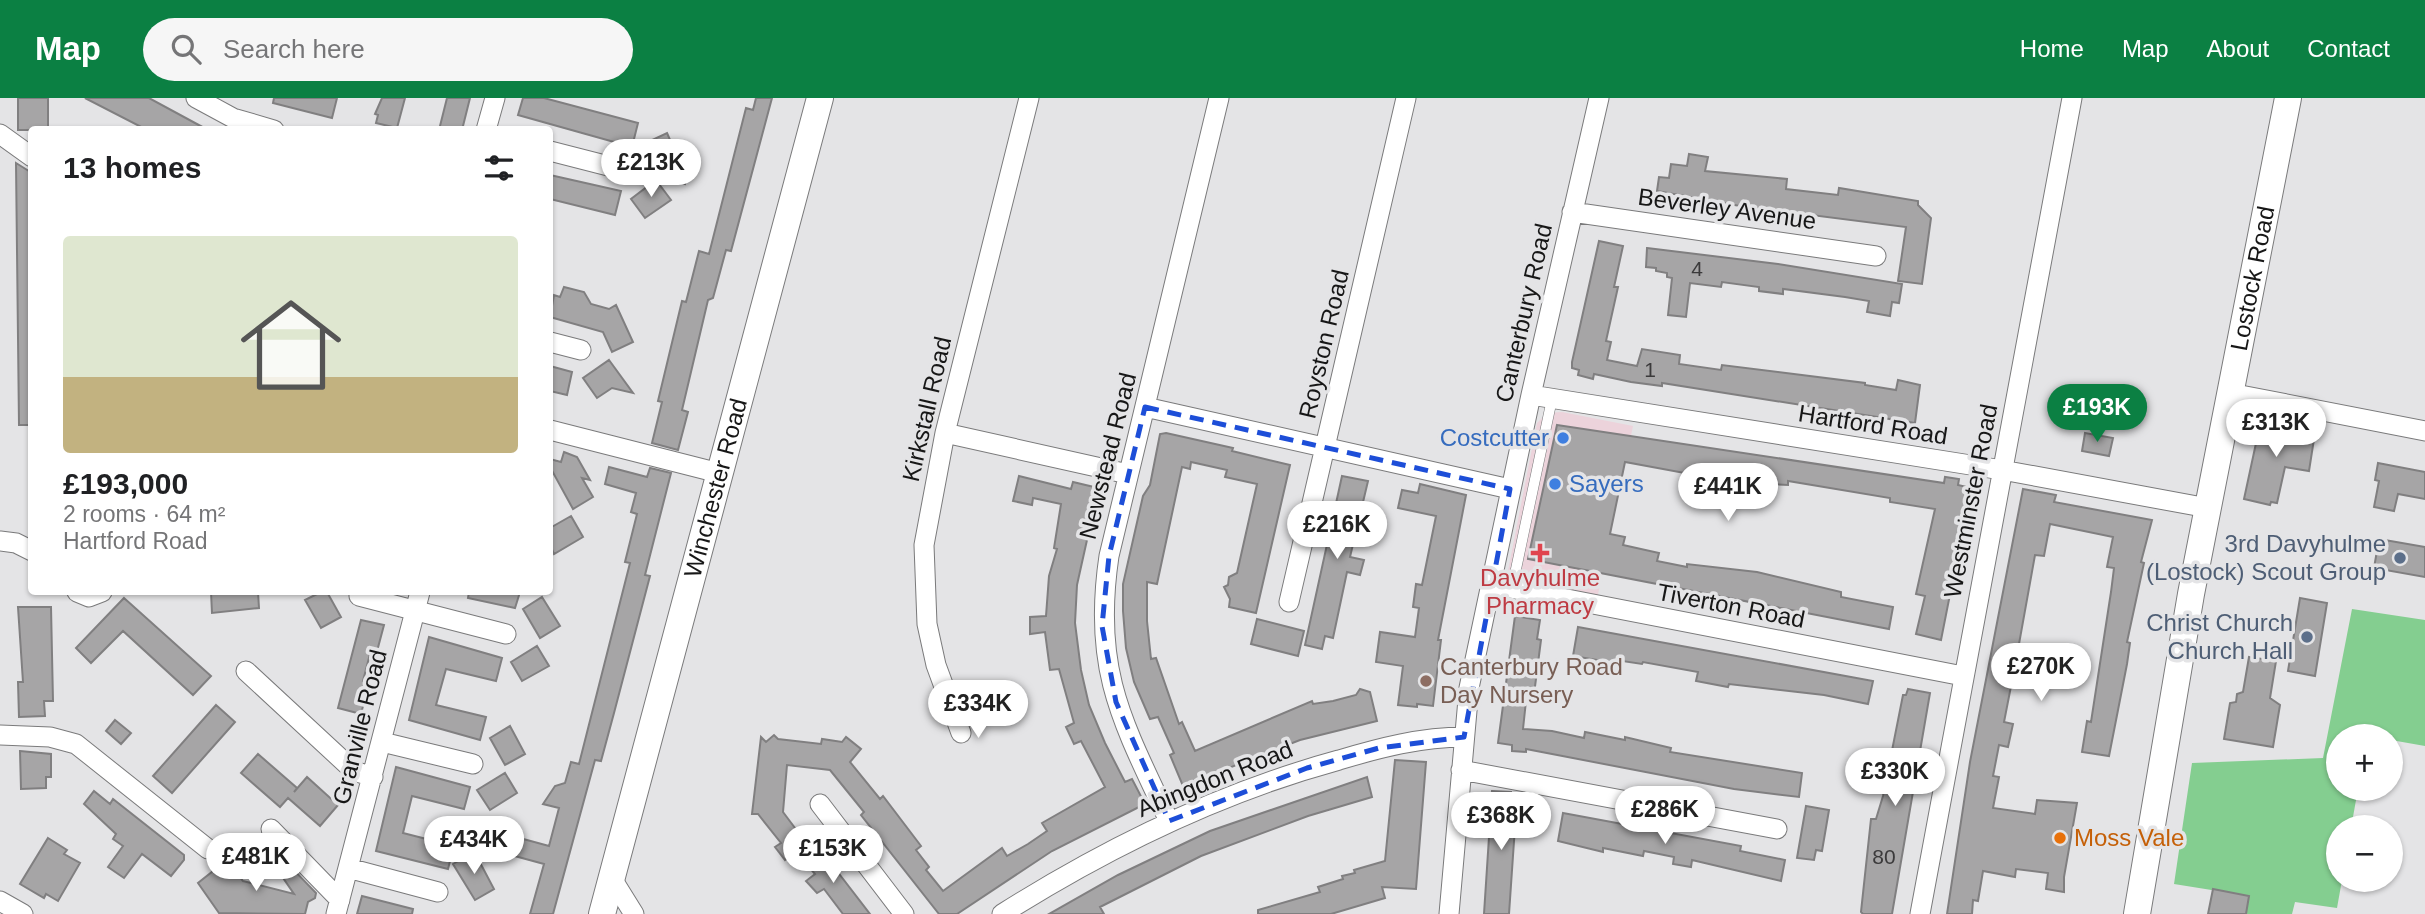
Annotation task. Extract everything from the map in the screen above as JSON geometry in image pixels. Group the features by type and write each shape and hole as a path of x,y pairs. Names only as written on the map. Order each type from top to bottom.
{"street":[{"path":"196,98 233,118 261,126"},
{"path":"487,126 495,98"},
{"name":"Winchester Road","path":"601,914 820,98"},
{"name":"Kirkstall Road","path":"961,733 936,665 923,582 929,505 1029,98"},
{"name":"Newstead Road","path":"1169,821 1130,737 1106,664 1102,626 1104,591 1128,474 1219,98"},
{"name":"Royston Road","path":"1289,602 1406,98"},
{"name":"Canterbury Road","path":"1449,914 1469,688 1510,489 1599,98"},
{"name":"Westminster Road","path":"1920,914 2072,98"},
{"name":"Lostock Road","path":"2137,914 2208,508 2288,98"},
{"path":"0,134 28,154"},
{"path":"553,152 628,171"},
{"name":"Beverley Avenue","path":"1572,212 1876,256"},
{"path":"553,343 581,350"},
{"path":"2230,393 2425,431"},
{"name":"Hartford Road","path":"1531,395 2002,470 2208,508"},
{"path":"1146,407 1510,489"},
{"path":"553,431 719,473"},
{"path":"945,433 1128,474"},
{"path":"0,541 16,543 28,549"},
{"name":"Tiverton Road","path":"1490,584 1963,676"},
{"path":"359,596 417,601 506,634"},
{"name":"Granville Road","path":"338,907 417,601"},
{"path":"246,671 354,771 373,777"},
{"path":"0,735 50,737 76,744 208,849"},
{"name":"Abingdon Road","path":"1002,914 1112,848 1239,791 1307,768 1380,748 1434,738 1464,737"},
{"path":"382,742 473,764"},
{"path":"1461,770 1777,830"},
{"path":"820,804 904,914"},
{"path":"271,829 338,907"},
{"path":"348,868 438,892"},
{"path":"611,877 634,914"},
{"path":"0,901 23,914"}],"lane":[{"path":"1512,588 1552,399"}],"highlighted area":[{"path":"1145,407 1510,489 1464,737 1379,748 1307,768 1169,821 1116,702 1102,626 1109,556"}],"shaded area":[{"path":"1562,412 1633,426 1597,599 1524,584 1511,577 1508,571 1537,423 1547,413"}],"green space":[{"path":"2352,609 2425,620 2425,746 2403,742 2403,724 2330,724"},
{"path":"2326,743 2326,801 2356,801 2353,815 2326,815 2326,892 2340,892 2337,908 2295,902 2292,914 2246,914 2249,896 2174,884 2192,763 2323,758"}],"building":[{"path":"18,98 48,98 48,126 28,126 28,130 18,130"},
{"path":"85,98 149,98 201,126 139,126"},
{"path":"274,98 337,98 332,118 273,103"},
{"path":"382,98 405,98 398,126 376,123 378,115 375,114"},
{"path":"447,98 470,98 463,126 440,126"},
{"path":"523,98 544,98 638,123 632,147 518,115"},
{"path":"756,98 772,98 731,251 726,250 713,298 708,300 682,410 688,412 678,450 652,443 662,402 658,401 682,301 686,302 699,251 709,254 746,108 753,110"},
{"path":"667,133 674,149 686,143 693,158 685,184 662,177 651,152 635,148"},
{"path":"1689,154 1708,157 1705,171 1787,179 1786,189 1838,195 1839,188 1918,201 1918,205 1931,218 1922,284 1898,281 1906,227 1740,206 1657,191 1659,177 1669,178 1671,164 1687,166"},
{"path":"16,163 28,170 28,425 19,425"},
{"path":"553,176 621,191 615,215 553,200"},
{"path":"656,180 671,200 645,218 631,199"},
{"path":"1599,241 1623,246 1614,287 1618,287 1606,341 1611,342 1607,360 1637,366 1642,349 1680,355 1679,364 1721,370 1722,365 1865,383 1896,390 1898,380 1920,385 1915,423 1662,383 1662,386 1594,374 1593,379 1578,375 1579,370 1572,368 1572,362"},
{"path":"1647,248 1778,264 1902,284 1899,303 1892,302 1890,316 1867,312 1869,301 1845,297 1783,289 1783,294 1759,291 1759,287 1722,282 1721,287 1690,283 1686,317 1668,315 1672,278 1667,277 1667,273 1656,271 1656,268 1646,267"},
{"path":"564,287 584,292 591,304 609,309 616,305 633,342 612,352 603,332 553,318 554,295 560,297"},
{"path":"609,360 633,393 612,388 597,398 583,378"},
{"path":"553,367 572,372 567,395 553,392"},
{"path":"2281,416 2298,419 2295,435 2314,439 2309,471 2285,467 2277,503 2271,502 2270,505 2244,499 2261,420 2280,424"},
{"path":"1557,425 1944,483 1945,477 1959,479 1958,485 1971,488 1941,640 1916,634 1925,596 1916,594 1935,509 1890,502 1890,498 1788,481 1788,485 1749,485 1625,462 1610,534 1625,537 1623,545 1659,553 1657,561 1687,567 1687,564 1757,572 1841,592 1841,597 1893,607 1889,629 1528,559"},
{"path":"1166,433 1233,448 1232,451 1290,465 1256,613 1229,607 1230,599 1224,587 1228,585 1229,577 1237,573 1257,484 1225,477 1227,470 1191,462 1190,469 1182,467 1157,584 1147,582 1147,621 1151,659 1156,658 1179,724 1182,722 1195,751 1312,701 1313,704 1333,701 1356,695 1360,689 1370,692 1377,721 1300,740 1183,786 1170,755 1174,753 1158,717 1150,719 1134,682 1126,648 1123,611 1123,584 1143,496 1150,485 1160,434"},
{"path":"2085,433 2113,438 2109,456 2082,451"},
{"path":"564,452 577,457 590,480 582,478 593,497 573,509 553,472 553,460 561,462"},
{"path":"2378,463 2425,472 2425,499 2398,494 2394,511 2374,507 2379,481 2375,480"},
{"path":"609,467 647,477 650,468 671,473 645,575 650,576 614,713 601,761 595,760 553,914 530,914 544,864 511,855 516,837 549,846 559,808 543,804 555,786 565,783 571,762 579,764 630,563 625,562 637,514 631,512 636,493 605,484"},
{"path":"1019,476 1071,489 1073,482 1094,487 1092,493 1097,495 1077,585 1075,623 1081,670 1089,705 1105,743 1125,782 1132,779 1145,804 1052,851 957,914 939,914 861,815 864,812 830,770 787,765 783,812 807,844 785,860 775,847 781,843 758,814 752,814 761,737 766,742 774,735 778,739 821,744 822,739 842,742 846,737 861,749 850,762 880,799 883,796 921,846 916,850 929,867 926,870 943,891 1002,848 1007,856 1028,844 1047,831 1042,823 1105,787 1081,741 1074,744 1066,727 1074,723 1059,669 1050,670 1045,632 1030,634 1030,617 1046,616 1049,576 1057,549 1054,548 1061,504 1033,498 1032,505 1013,501"},
{"path":"1342,476 1368,481 1350,557 1364,560 1360,575 1347,572 1333,638 1325,636 1322,649 1305,645"},
{"path":"1420,484 1466,495 1438,640 1441,640 1433,706 1417,704 1417,707 1398,705 1403,666 1376,662 1380,632 1415,637 1419,608 1413,607 1416,584 1422,585 1436,516 1398,508 1402,490 1418,493"},
{"path":"2023,489 2056,495 2054,502 2152,520 2141,562 2144,563 2127,642 2130,643 2127,664 2109,756 2082,752 2087,721 2091,722 2111,592 2114,568 2107,567 2113,537 2050,524 2044,556 2035,555 2017,655 2026,657 2022,678 2013,676 2004,722 2013,724 2008,747 1999,745 1993,776 1999,777 1993,808 2035,814 2037,800 2077,803 2064,877 2064,892 2046,889 2048,873 2016,869 2015,877 1983,871 1978,901 1973,900 1972,914 1947,914 1970,762"},
{"path":"571,516 583,537 554,554 553,526"},
{"name":"3rd Davyhulme (Lostock) Scout Group","path":"2379,539 2425,547 2425,577 2374,568"},
{"path":"211,595 258,595 259,608 212,613"},
{"path":"315,595 329,595 341,617 321,628 305,600"},
{"path":"468,595 519,595 515,608 468,598"},
{"path":"542,597 560,626 540,638 523,609"},
{"path":"124,598 211,676 193,695 123,631 91,663 76,648"},
{"name":"Christ Church Church Hall","path":"2300,598 2327,603 2315,676 2288,671"},
{"path":"18,607 51,607 53,701 44,701 45,716 19,717 18,682 23,682"},
{"path":"1515,616 1540,620 1537,639 1541,640 1533,702 1526,701 1523,729 1552,731 1584,738 1585,732 1625,740 1625,737 1671,748 1670,752 1802,773 1799,797 1734,789 1526,749 1526,752 1512,751 1512,745 1498,743"},
{"path":"1257,619 1304,631 1298,656 1251,644"},
{"path":"361,620 384,625 376,655 370,654 363,681 369,682 361,714 338,708"},
{"path":"1578,627 1873,681 1868,704 1824,695 1729,684 1728,687 1696,681 1698,672 1643,662 1616,660 1615,663 1573,656"},
{"path":"429,637 502,658 496,681 446,669 436,705 486,717 480,740 409,720"},
{"path":"537,646 549,666 522,681 511,662"},
{"path":"2249,657 2276,661 2270,698 2280,705 2273,747 2224,739 2230,703 2236,702 2237,694 2243,692"},
{"path":"1908,689 1930,693 1892,914 1863,914 1861,912 1871,819 1876,819 1883,796 1903,695 1906,695"},
{"path":"216,705 235,722 172,793 153,776"},
{"path":"115,720 131,733 121,744 106,731"},
{"path":"510,726 525,754 505,765 490,738"},
{"path":"20,751 51,754 51,777 46,777 46,788 21,789"},
{"path":"258,754 297,788 294,792 307,777 338,805 320,826 288,798 280,807 241,773"},
{"path":"1395,760 1426,762 1416,889 1382,887 1385,898 1331,914 1258,914 1258,910 1320,892 1318,887 1343,879 1342,876 1355,873 1354,870 1385,861"},
{"path":"396,767 470,787 464,809 412,796 403,833 454,846 448,869 376,851"},
{"path":"505,773 517,793 490,810 477,790"},
{"path":"1367,777 1372,797 1308,816 1201,856 1100,907 1104,914 1049,914 1118,875 1210,831"},
{"path":"94,791 110,804 113,799 184,855 184,860 171,876 142,854 124,878 108,867 123,846 113,839 116,834 84,804"},
{"path":"1492,791 1511,792 1511,797 1521,798 1520,813 1516,812 1509,914 1484,914"},
{"path":"1806,806 1829,810 1822,851 1816,850 1814,860 1797,858"},
{"path":"1563,813 1741,846 1740,851 1785,860 1781,881 1692,860 1691,867 1673,864 1674,857 1644,851 1643,856 1603,848 1603,852 1558,841"},
{"path":"48,838 67,850 64,854 80,863 58,901 46,894 44,898 20,884"},
{"path":"820,849 870,914 843,914 824,889 817,893 806,881 815,874 804,861"},
{"path":"471,854 473,857 476,855 494,889 475,900 453,864"},
{"path":"227,860 243,881 294,894 279,872 289,865 316,893 315,898 308,902 305,914 219,913 198,883"},
{"path":"2213,889 2249,896 2246,914 2208,914"},
{"path":"362,896 413,909 412,914 357,914"}],"place":[{"name":"Costcutter","path":"1563,438"},
{"name":"Sayers","path":"1555,484"},
{"name":"Davyhulme Pharmacy","path":"1540,553"},
{"name":"3rd Davyhulme (Lostock) Scout Group","path":"2400,558"},
{"name":"Christ Church Church Hall","path":"2307,637"},
{"name":"Canterbury Road Day Nursery","path":"1426,681"},
{"name":"Moss Vale","path":"2060,838"}]}
